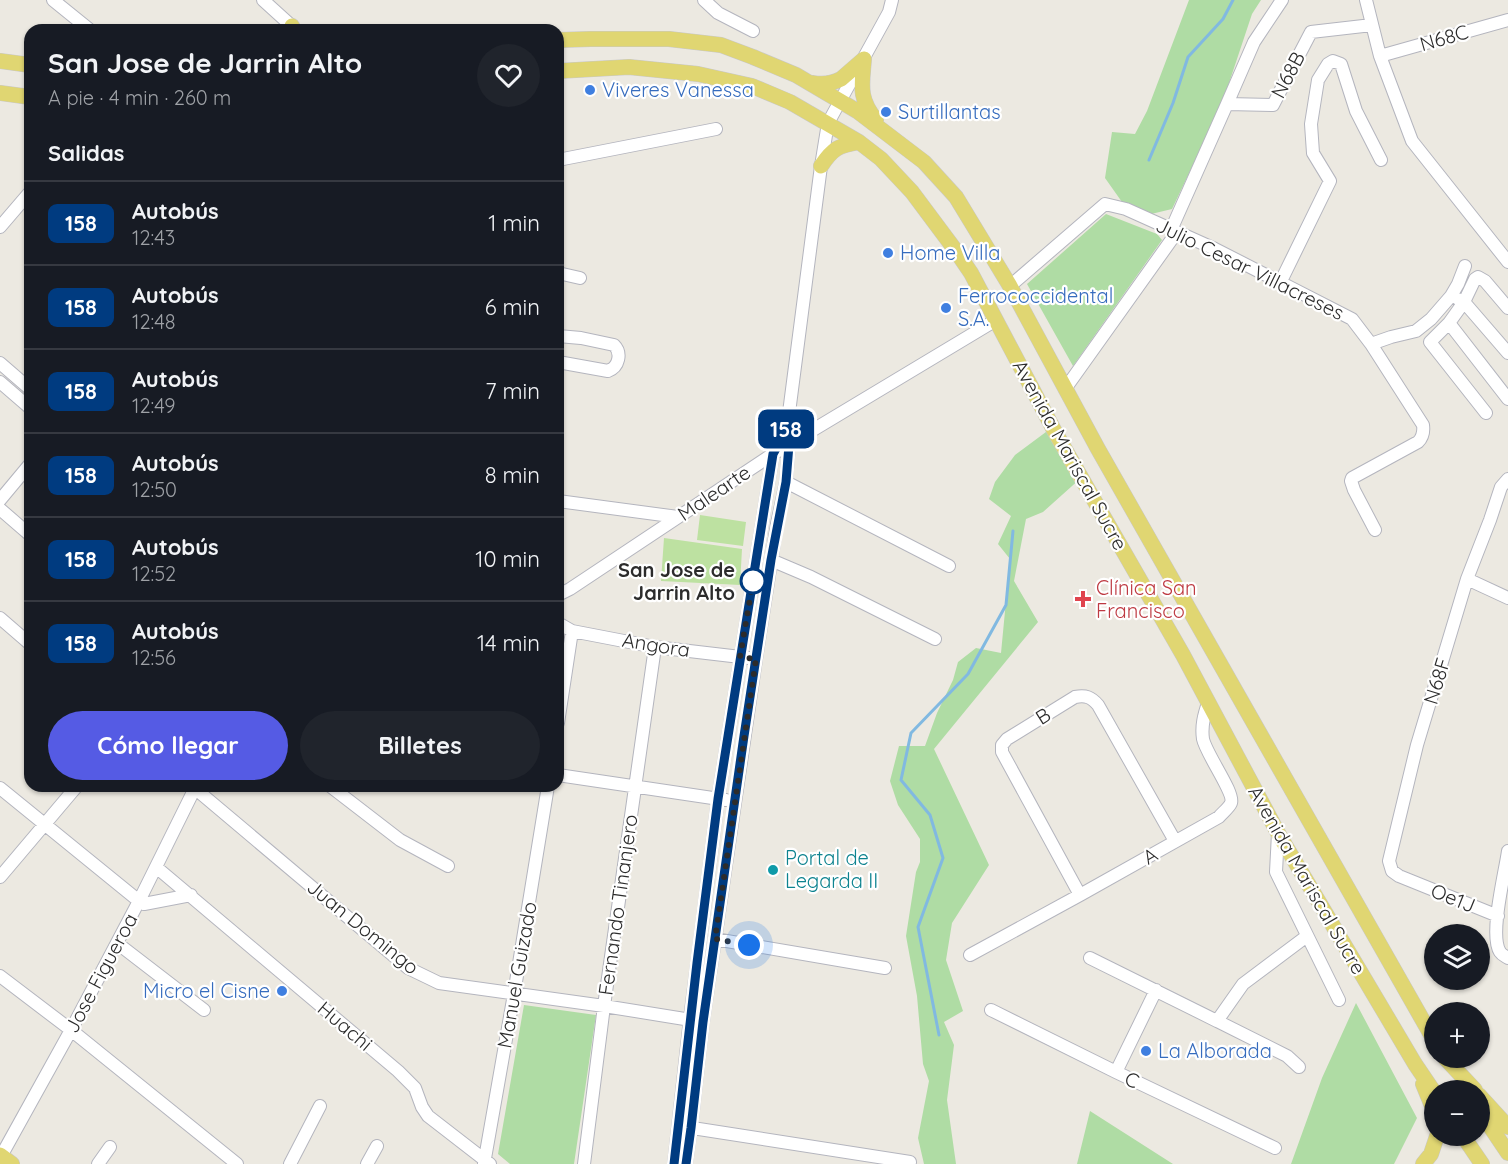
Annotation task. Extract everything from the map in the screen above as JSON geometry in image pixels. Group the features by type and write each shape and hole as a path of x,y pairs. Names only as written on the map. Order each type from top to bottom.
{"main road":[{"name":"Avenida Mariscal Sucre","path":"564,40 669,39 721,45 783,69 841,101 887,134 924,162 956,197 1010,286 1065,389 1424,1022"},
{"path":"808,82 822,85 841,79 864,59"},
{"path":"864,59 862,94 864,101 871,115 887,134"},
{"path":"0,61 24,64"},
{"name":"Avenida Mariscal Sucre","path":"564,70 629,67 698,74 752,86 790,102 859,142 881,159 912,192 961,258 1055,432 1183,655 1278,833 1426,1080"},
{"path":"0,93 24,96"},
{"path":"821,166 835,148 859,142"},
{"path":"1415,1064 1424,1086"},
{"path":"1454,1068 1466,1080"},
{"path":"1490,1107 1508,1127"},
{"path":"1490,1126 1508,1153"},
{"path":"1423,1164 1434,1146"},
{"path":"1470,1146 1482,1164"}],"street":[{"path":"54,0 83,24"},
{"path":"263,0 288,24"},
{"path":"704,0 718,13 753,31"},
{"path":"686,1164 703,1022 735,801 771,560 786,482 789,445 787,428 828,123 889,12 892,0"},
{"path":"1065,389 1174,231 1254,42 1282,0"},
{"path":"1366,0 1380,56 1412,141 1508,262"},
{"name":"N68C","path":"1380,56 1508,20"},
{"name":"N68B","path":"1227,104 1273,105 1311,32 1372,25"},
{"path":"1281,281 1330,181 1313,153 1311,124 1318,80 1328,64 1333,61 1341,64 1356,111 1381,160"},
{"path":"564,159 716,129"},
{"path":"0,227 24,199"},
{"name":"Julio Cesar Villacreses","path":"1010,286 1105,204 1126,209 1215,249 1352,319 1371,344 1424,429 1418,442 1352,478 1354,490 1375,530"},
{"path":"1371,344 1416,331 1431,319 1451,297 1465,266"},
{"path":"564,274 580,278"},
{"path":"1486,414 1430,342 1449,323 1464,302 1475,279 1485,281 1508,308"},
{"path":"1451,297 1464,302 1508,353"},
{"name":"Malearte","path":"564,592 773,454 996,320"},
{"path":"1449,323 1508,399"},
{"path":"564,337 614,345 619,356 615,367 608,371 564,363"},
{"path":"0,363 24,383"},
{"path":"0,382 24,403"},
{"path":"674,1164 718,799 773,454 787,428"},
{"path":"0,500 24,471"},
{"name":"N68F","path":"1408,880 1392,871 1389,861 1417,746 1467,579 1501,487 1508,479"},
{"path":"786,482 949,566"},
{"path":"564,502 678,517"},
{"path":"0,509 24,530"},
{"path":"771,560 811,577 935,639"},
{"path":"1467,579 1508,598"},
{"path":"0,618 24,639"},
{"name":"Angora","path":"564,626 572,631 655,647 756,659"},
{"path":"564,684 572,631"},
{"name":"Fernando Tinanjero","path":"584,1164 655,647"},
{"name":"B","path":"1080,895 1002,753 1002,745 1007,739 1075,697 1085,695 1098,705 1175,842"},
{"name":"A","path":"970,955 1218,817 1231,803 1232,796 1203,740 1203,719 1208,703"},
{"path":"564,776 735,801"},
{"path":"0,788 144,904 191,895"},
{"path":"0,877 72,792"},
{"name":"Jose Figueroa","path":"3,1158 139,901 192,792"},
{"name":"Juan Domingo","path":"200,792 408,968 439,983 703,1022"},
{"path":"338,792 400,840 448,866"},
{"name":"Manuel Guizado","path":"486,1163 547,792"},
{"path":"1278,833 1276,872 1339,1000"},
{"path":"1504,954 1495,931 1508,851"},
{"name":"Huachi","path":"156,867 398,1071 414,1088 428,1116 486,1163"},
{"name":"Oe1J","path":"1408,880 1498,916"},
{"path":"1217,1021 1243,984 1307,936"},
{"path":"715,939 885,968"},
{"path":"117,943 204,1010"},
{"path":"1090,958 1287,1056 1299,1067"},
{"path":"0,976 71,1030 237,1164"},
{"path":"1116,1072 1156,990"},
{"name":"C","path":"990,1010 1275,1148"},
{"path":"290,1164 321,1106"},
{"path":"678,1126 910,1162"},
{"path":"367,1164 377,1146"},
{"path":"98,1164 110,1147"}],"green space":[{"path":"1189,0 1261,0 1252,14 1222,104 1172,209 1147,215 1122,202 1105,178 1112,132 1135,134 1147,111"},
{"path":"1106,214 1157,234 1162,240 1073,366 1027,284"},
{"path":"1050,429 1081,478 1043,512 1026,519 1014,581 1038,622 934,749 989,865 952,923 946,960 963,1011 944,1022 954,1045 947,1100 956,1164 924,1164 918,1138 929,1081 923,1064 917,996 906,936 916,872 920,862 920,839 898,805 890,781 899,746 925,746 937,713 953,680 958,662 976,648 1001,653 1010,559 998,544 1011,516 989,499 995,482 1015,455"},
{"path":"700,515 746,522 743,546 697,540"},
{"path":"664,538 742,549 740,585 661,581"},
{"path":"1356,1003 1417,1118 1394,1164 1291,1164 1322,1078"},
{"path":"524,1005 596,1015 574,1164 510,1164 498,1154"},
{"path":"1090,1111 1173,1164 1077,1164"}],"waterway":[{"path":"1149,160 1173,103 1188,57 1223,19 1233,0"},
{"path":"939,1035 918,927 943,858 930,815 901,780 911,733 968,674 1006,605 1013,531"}],"bus line":[{"name":"158","path":"674,1164 718,799 773,454 787,428 789,445 786,482 771,560 744,736 703,1022 686,1164"}],"place":[{"name":"Viveres Vanessa","path":"590,90"},
{"name":"Surtillantas","path":"886,112"},
{"name":"Home Villa","path":"888,253"},
{"name":"Ferrococcidental S.A.","path":"946,308"},
{"name":"San Jose de Jarrin Alto","path":"753,581"},
{"name":"Clínica San Francisco","path":"1083,599"},
{"name":"Portal de Legarda II","path":"773,870"},
{"name":"Micro el Cisne","path":"282,991"},
{"name":"La Alborada","path":"1146,1051"}],"route":[{"path":"749,945 715,939 756,659 740,657 753,581"}]}
